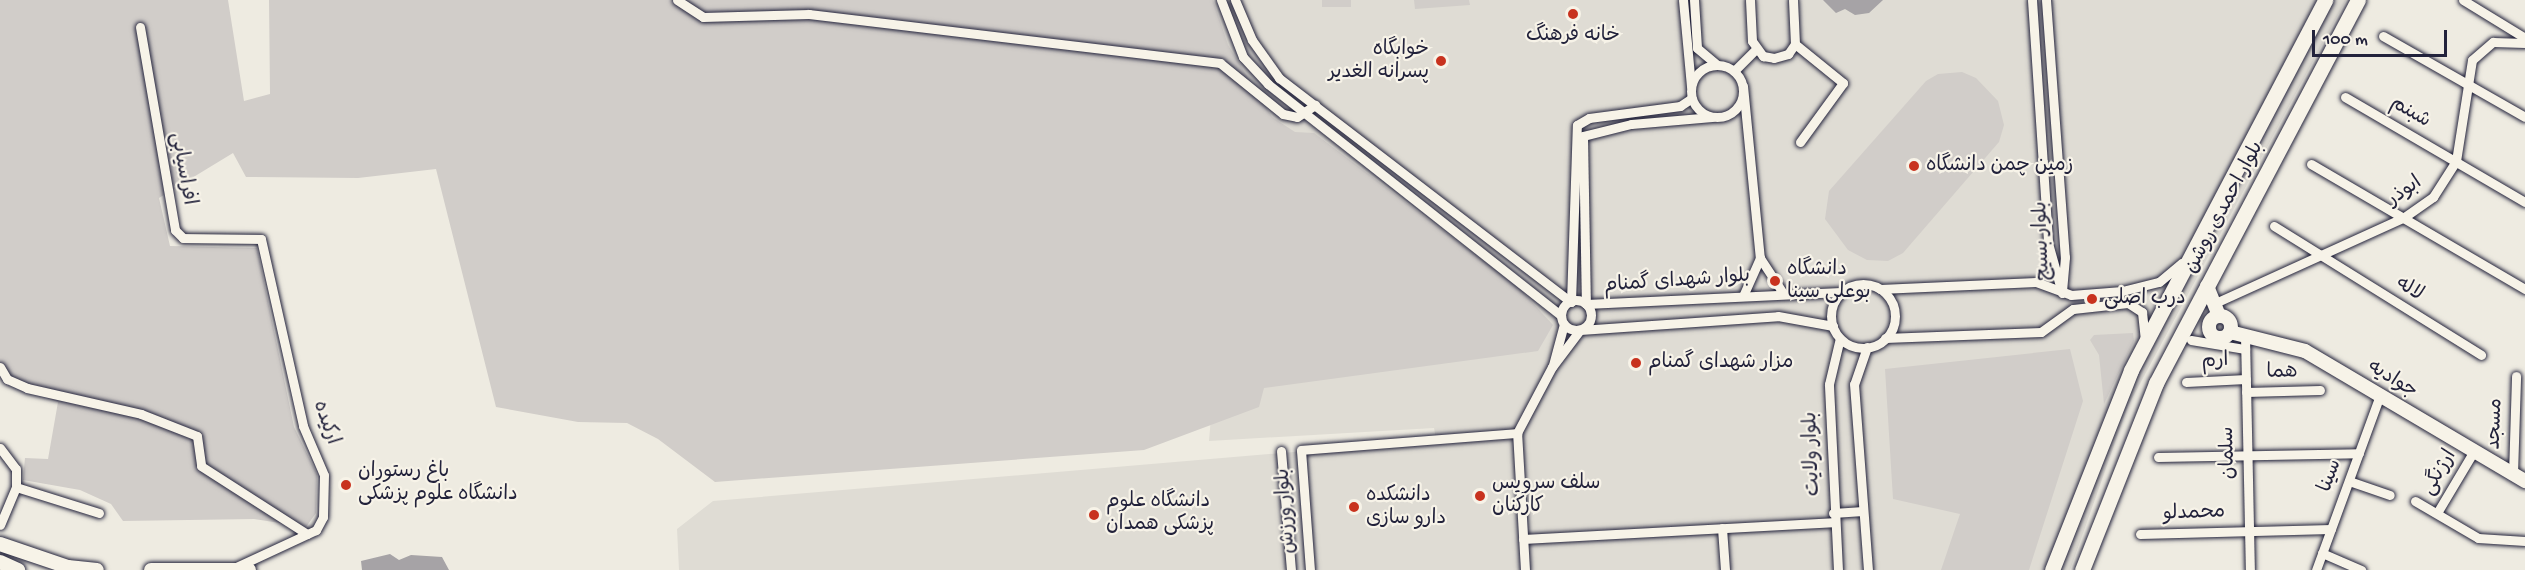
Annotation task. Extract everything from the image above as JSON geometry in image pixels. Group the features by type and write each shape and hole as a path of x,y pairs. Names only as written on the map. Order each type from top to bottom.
{"highway":[{"name":"بلوار احمدی روشن","path":"2071,519 2145,342 2325,0"},
{"name":"بلوار احمدی روشن","path":"2092,537 2122,457 2187,336 2207,286 2358,0"},
{"path":"2280,88 2303,90 2304,102"},
{"path":"2052,570 2071,519"},
{"path":"2058,570 2071,519"},
{"path":"2082,570 2092,537"},
{"path":"2087,570 2092,537"}],"main road":[{"path":"2207,286 2216,310 2228,319 2230,332"},
{"path":"2187,336 2209,330 2216,310"},
{"name":"جوادیه","path":"2209,330 2222,338 2230,332 2245,342 2305,351 2525,482"},
{"path":"0,544 68,567 97,570"},
{"path":"0,562 18,570"},
{"path":"152,570 234,568 249,570"}],"street":[{"path":"677,0 703,17 809,14 1220,63 1283,114 1312,109"},
{"path":"1221,0 1243,57 1268,84 1312,109 1570,302"},
{"path":"1236,0 1267,64 1312,109 1563,320 1580,330"},
{"path":"1683,0 1692,98 1712,117"},
{"path":"1694,0 1697,48 1717,65 1734,71 1743,86 1760,258 1784,292"},
{"path":"1750,0 1756,49"},
{"path":"1756,49 1774,58 1788,54 1795,44 1793,0"},
{"name":"بلوار بسیج","path":"2032,0 2048,243 2062,293"},
{"name":"بلوار بسیج","path":"2046,0 2066,257 2062,293"},
{"path":"2463,0 2525,38"},
{"name":"افراسیابی","path":"140,27 175,230 183,238 261,239"},
{"path":"2383,36 2525,117"},
{"name":"ابوذر","path":"2216,310 2320,256 2403,218 2433,197 2456,161 2472,60 2493,42 2525,43"},
{"path":"1795,44 1843,83 1800,142"},
{"path":"1734,71 1756,49"},
{"path":"1691,87 1700,71 1717,65"},
{"path":"1525,570 1517,434 1552,367 1591,316 1586,304 1583,136 1630,124 1712,117 1736,110 1743,86"},
{"name":"شبنم","path":"2345,97 2525,202"},
{"path":"1552,367 1563,320 1570,302 1577,125 1589,118 1680,106 1692,98"},
{"path":"2311,164 2525,289"},
{"name":"لاله","path":"2274,225 2481,355"},
{"name":"ارکیده","path":"261,239 303,426 324,475 323,517 307,534"},
{"path":"1867,347 1840,338 1833,326 1831,312 1842,292 1863,284 1880,289 2036,282 2062,293 2150,286 2173,273 2191,251"},
{"path":"1743,296 1760,258"},
{"path":"1880,289 1895,316 1885,338"},
{"name":"بلوار شهدای گمنام","path":"1570,302 1586,304 1784,292 1842,292"},
{"path":"1868,570 1854,384 1867,347 1885,338 2041,332 2073,309 2128,303 2142,312 2145,342"},
{"name":"بلوار شهدای گمنام","path":"1580,330 1778,316 1833,326"},
{"path":"2187,336 2245,342"},
{"name":"بلوار ولایت","path":"1838,570 1833,517 1829,384 1840,338"},
{"name":"سلمان","path":"2245,342 2250,570"},
{"path":"0,367 7,379 27,388 141,414 197,436 201,466 307,534"},
{"name":"مسجد","path":"2512,474 2516,376"},
{"name":"ارم","path":"2186,382 2246,379"},
{"name":"هما","path":"2246,392 2320,390"},
{"name":"سینا","path":"2316,570 2380,396"},
{"name":"بلوار ورزش","path":"1310,570 1301,450 1517,434"},
{"path":"0,448 16,470 16,487 0,525"},
{"name":"بلوار ورزش","path":"1281,451 1291,570"},
{"name":"ارژنگی","path":"2437,513 2474,451"},
{"path":"2158,457 2359,453"},
{"path":"2349,481 2390,495"},
{"path":"16,487 99,513"},
{"name":"ارژنگی","path":"2415,501 2478,537 2525,541"},
{"path":"1523,539 1722,528 1833,517 1863,511"},
{"path":"1722,528 1725,570"},
{"name":"محمدلو","path":"2140,534 2331,529"},
{"path":"234,568 307,534"},
{"path":"2322,553 2361,570"}],"shaded area":[{"path":"0,0 228,0 244,101 270,94 269,0 1213,0 1228,45 1272,117 1295,132 1314,133 1519,288 1553,325 1538,351 1264,388 1259,407 1144,450 715,482 658,439 627,423 578,422 496,407 436,169 358,178 246,177 233,153 159,198 170,246 257,248 294,427 317,474 316,513 306,527 254,519 123,521 111,504 80,490 23,480 25,458 48,459 58,402 14,386 0,364"},
{"name":"دانشگاه بوعلی سینا","path":"1069,0 2346,0 2128,406 2070,570 679,570 677,529 713,501 1436,440 1434,428 1209,441 1214,381"},
{"path":"1322,0 1351,0 1351,7 1322,7"},
{"path":"1414,0 1469,0 1470,5 1415,9"},
{"path":"1823,0 1883,0 1869,13 1855,15 1845,9 1836,13"},
{"name":"زمین چمن دانشگاه","path":"1962,72 1976,78 1998,101 2004,125 1999,142 1903,253 1888,261 1867,260 1848,250 1825,219 1829,191 1926,81 1938,74"},
{"path":"2133,333 2134,341 2104,404 2099,355 2090,340 2094,335"},
{"path":"2070,349 2083,401 2029,570 1941,570 1960,514 1893,499 1885,369"},
{"path":"390,554 399,560 411,555 442,557 449,570 362,570 361,561"}],"place":[{"name":"خانه فرهنگ","path":"1573,14"},
{"name":"خوابگاه پسرانه الغدیر","path":"1441,61"},
{"name":"زمین چمن دانشگاه","path":"1914,166"},
{"name":"دانشگاه بوعلی سینا","path":"1775,281"},
{"name":"درب اصلی","path":"2092,299"},
{"name":"مزار شهدای گمنام","path":"1636,363"},
{"name":"باغ رستوران دانشگاه علوم پزشکی","path":"346,485"},
{"name":"سلف سرویس کارکنان","path":"1480,496"},
{"name":"دانشکده دارو سازی","path":"1354,507"},
{"name":"دانشگاه علوم پزشکی همدان","path":"1094,515"}]}
